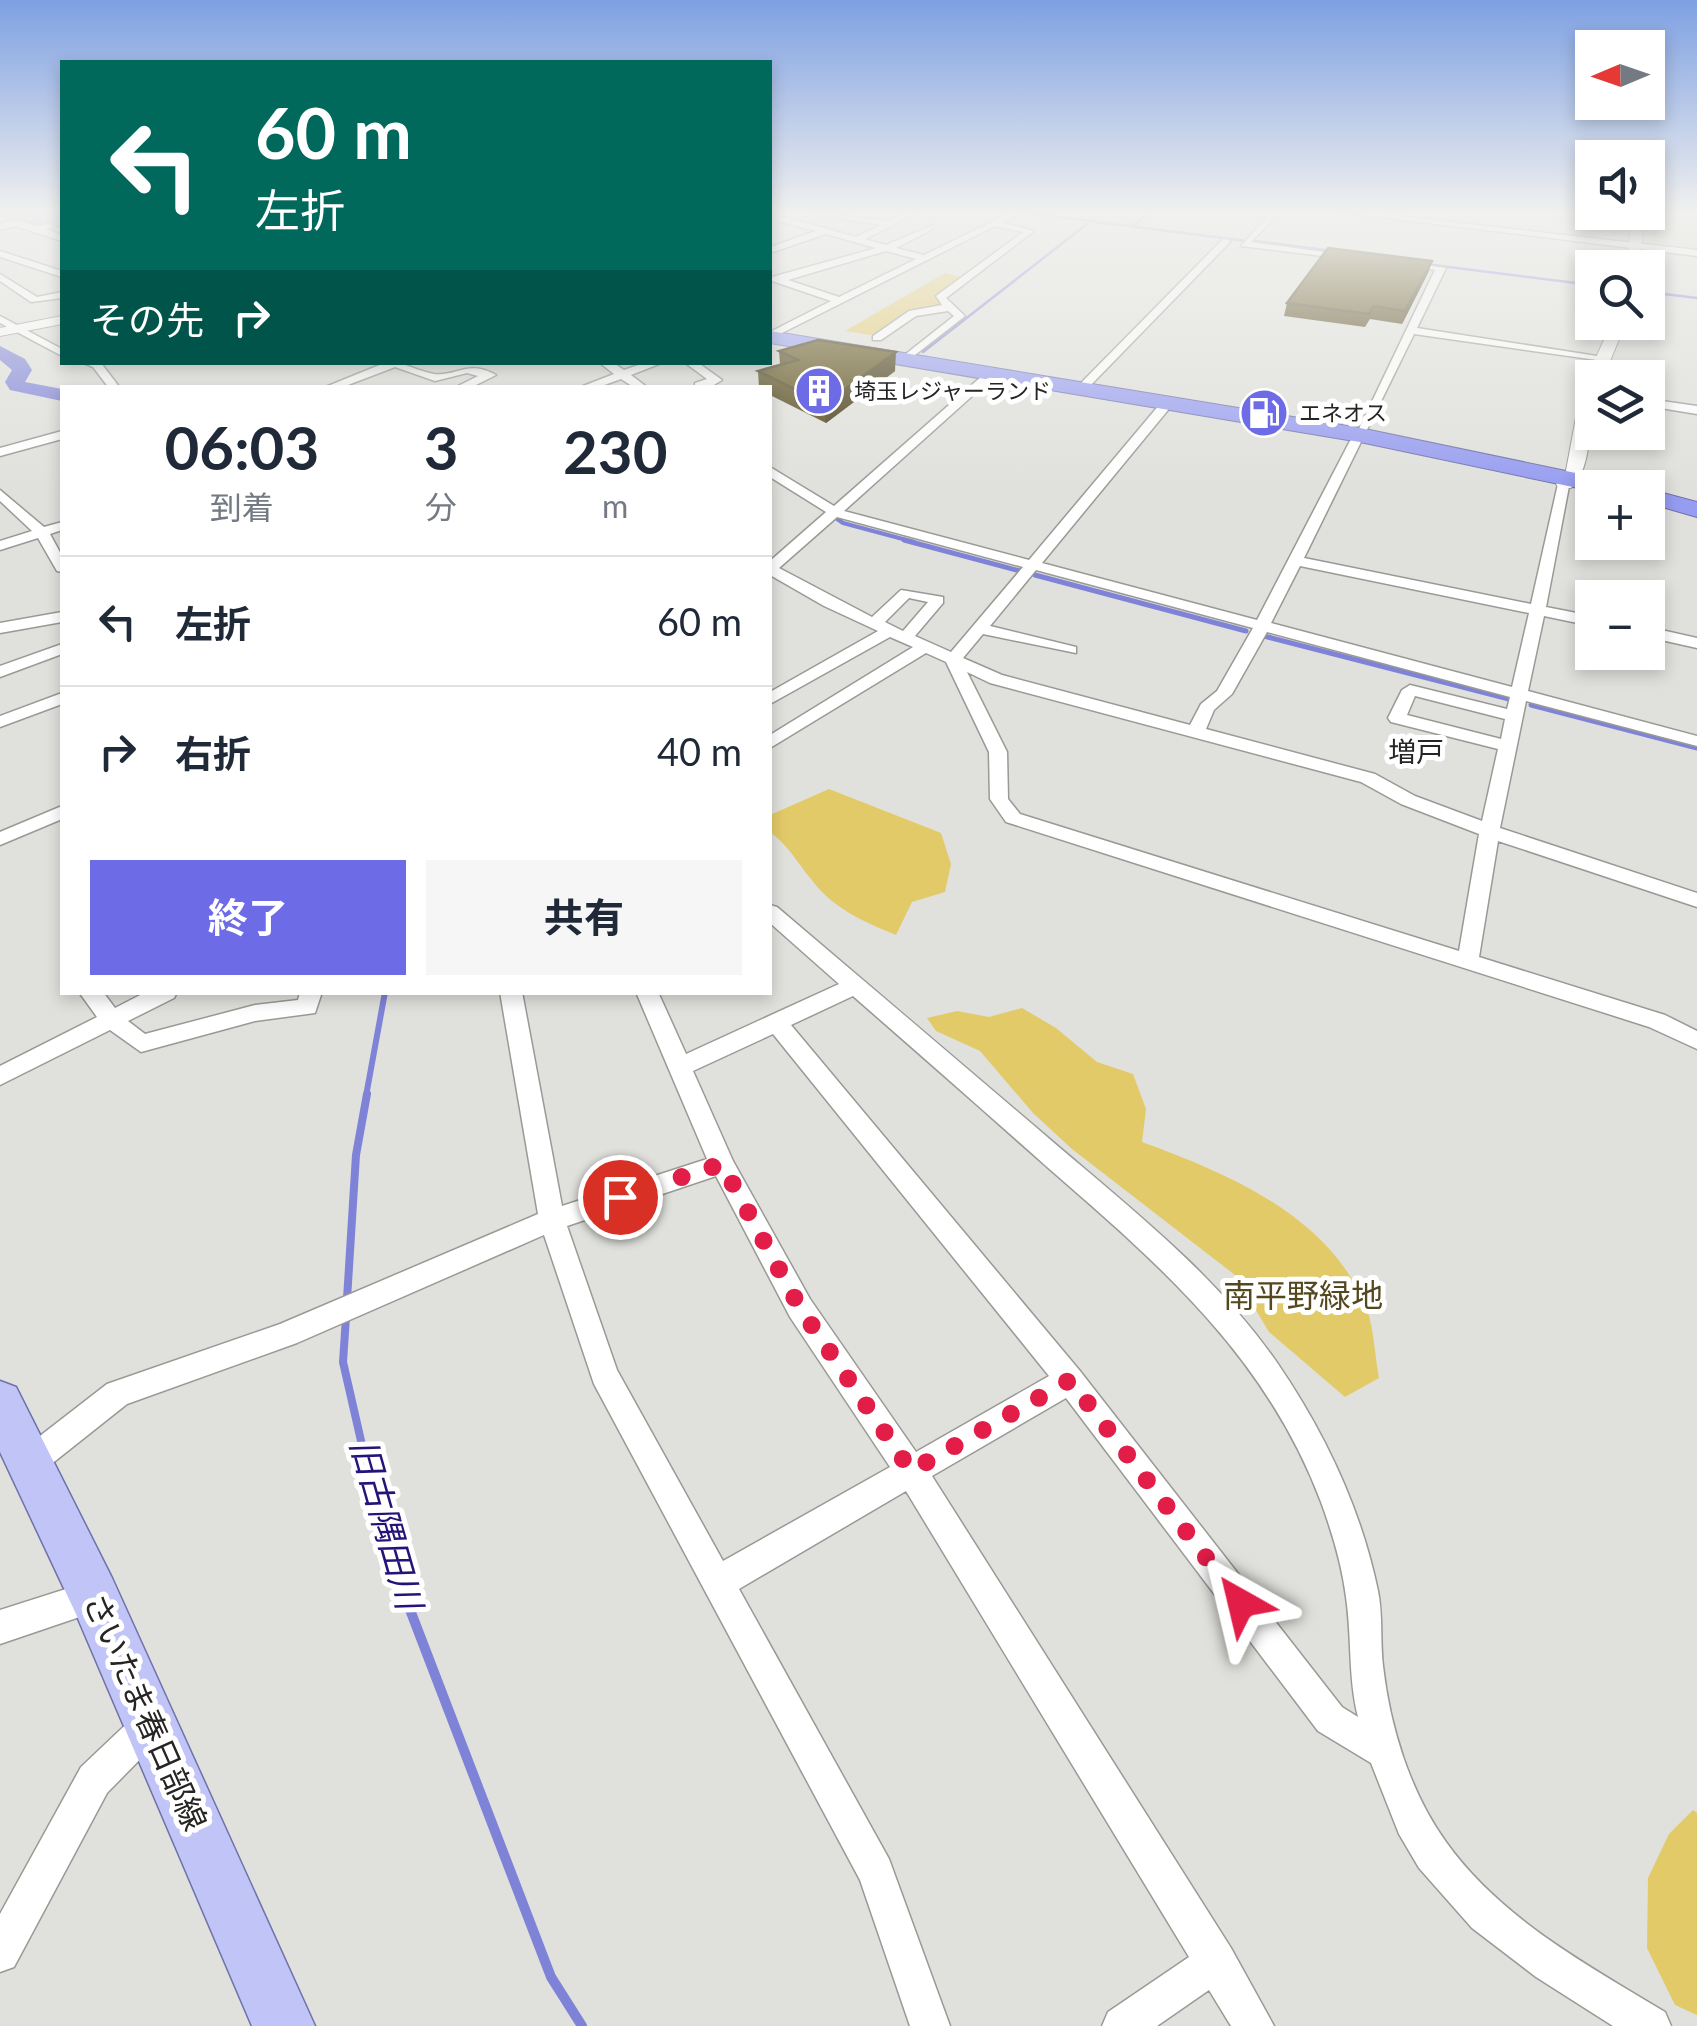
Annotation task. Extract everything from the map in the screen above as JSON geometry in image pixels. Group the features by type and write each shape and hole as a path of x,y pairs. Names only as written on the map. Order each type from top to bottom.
{"highway":[{"path":"772,339 1358,438"},
{"path":"772,339 915,350 1575,484"},
{"path":"1665,501 1697,510"},
{"path":"1665,510 1697,518"}],"main road":[{"name":"さいたま春日部線","path":"0,1402 94,1596 284,2026"}],"street":[{"path":"772,338 829,306"},
{"path":"915,350 960,316 948,306"},
{"path":"1083,387 1163,306"},
{"path":"1197,730 1207,708 1224,694 1296,561 1423,306"},
{"path":"877,338 913,313 946,308"},
{"path":"0,320 60,352"},
{"path":"0,332 60,320"},
{"path":"1411,330 1604,358 1612,340"},
{"path":"97,365 113,385"},
{"path":"338,385 388,365"},
{"path":"398,365 434,378 467,370 490,375 466,385"},
{"path":"610,365 639,385"},
{"path":"590,385 648,365"},
{"path":"693,365 716,380 699,385"},
{"path":"772,567 986,378"},
{"path":"357,379 372,385"},
{"path":"1665,405 1697,410"},
{"path":"953,660 1164,407"},
{"path":"0,452 60,436"},
{"path":"772,472 831,517 1034,564 1260,628 1697,741"},
{"path":"1468,959 1518,695 1575,491"},
{"path":"0,494 42,533 60,564"},
{"path":"0,546 60,527"},
{"path":"1296,561 1575,617"},
{"path":"772,570 889,631 996,679 1368,778 1408,800 1549,852 1697,900"},
{"path":"0,628 60,617"},
{"path":"980,628 1070,650"},
{"path":"776,696 889,631"},
{"path":"1665,635 1697,642"},
{"path":"772,742 925,647"},
{"path":"0,672 60,650"},
{"path":"953,660 998,752 999,799 1014,818 1468,959 1657,1021 1697,1041"},
{"path":"1508,746 1397,718 1410,690 1514,716"},
{"path":"776,696 820,712"},
{"path":"0,722 60,699"},
{"path":"0,839 60,813"},
{"path":"772,914 1174,1261 1225,1312 1275,1384 1336,1496 1362,1594 1366,1671 1385,1751 1413,1822 1447,1872 1492,1919 1546,1962 1651,2026"},
{"path":"678,1068 856,986"},
{"path":"92,995 112,1020 141,1044 254,1013 307,1008 310,995"},
{"path":"0,1076 160,995"},
{"path":"512,995 552,1220 604,1375 876,1872 930,2026"},
{"path":"648,995 722,1164 800,1308 911,1471 1254,2026"},
{"path":"776,1022 1070,1380 1330,1718 1357,1738 1385,1751"},
{"path":"29,1463 117,1394 327,1317 552,1220 722,1164"},
{"path":"718,1583 1070,1380"},
{"path":"0,1628 94,1596"},
{"path":"0,1954 94,1780 150,1725"},
{"path":"1122,2026 1217,1962"}],"green space":[{"path":"889,306 943,307 914,311 878,336 845,331"},
{"path":"829,789 941,833 951,864 945,892 912,902 896,935 839,906 819,889 772,834 772,814"},
{"name":"南平野緑地","path":"1022,1008 1056,1028 1097,1062 1133,1074 1146,1109 1142,1142 1242,1184 1302,1224 1328,1248 1350,1276 1367,1309 1379,1378 1345,1397 1269,1332 1235,1275 1072,1149 1033,1113 980,1051 936,1031 927,1018 957,1011 989,1017"},
{"path":"1693,1810 1697,1813 1697,2015 1675,2005 1647,1948 1648,1878 1669,1834"}],"building":[{"path":"1306,306 1408,306 1405,311 1374,306 1369,314"},
{"path":"818,340 896,352 825,404 758,371 798,360 779,351"}],"waterway":[{"path":"923,352 983,306"},
{"name":"旧古隅田川","path":"0,352 22,370 15,382 17,386 60,395"},
{"path":"830,514 843,523 914,542"},
{"path":"904,540 1020,571"},
{"path":"1035,575 1246,631"},
{"path":"1260,635 1509,699"},
{"path":"1531,705 1697,748"},
{"name":"旧古隅田川","path":"366,1096 384,995"},
{"name":"旧古隅田川","path":"347,1299 356,1155 367,1094"},
{"name":"旧古隅田川","path":"346,1317 343,1362 375,1502"},
{"name":"旧古隅田川","path":"374,1499 384,1542 551,1977 582,2026"}],"place":[{"name":"埼玉レジャーランド","path":"819,391"},
{"name":"エネオス","path":"1264,413"}],"district":[{"name":"増戸","path":"1416,752"}],"route":[{"path":"620,1197 722,1164 800,1308 911,1471 1070,1380 1241,1603"}]}
